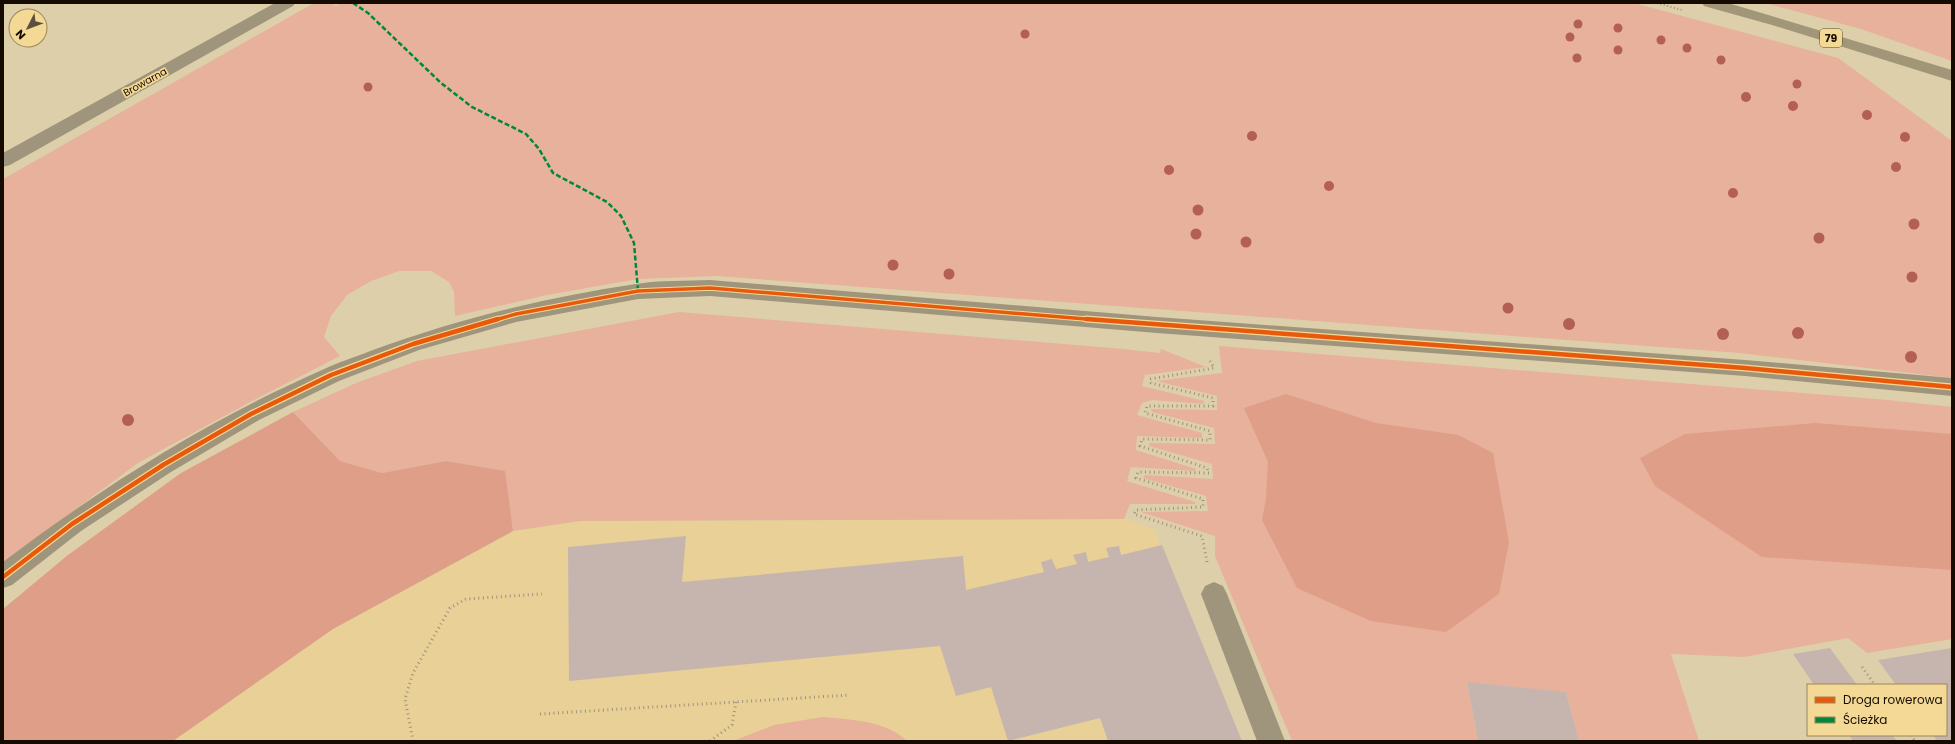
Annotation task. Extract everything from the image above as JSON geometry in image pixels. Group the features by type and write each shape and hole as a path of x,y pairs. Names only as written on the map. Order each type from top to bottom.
{"main road":[{"name":"79","path":"1710,3 1873,50 1952,76"}],"street":[{"name":"Browarna","path":"3,160 287,3"},
{"path":"3,577 72,524 163,465 251,414 331,375 413,344 516,314 638,291 710,288 1149,324 1745,368 1952,387"},
{"path":"1214,594 1271,741"}],"path":[{"path":"1202,536 1134,514 1136,510 1203,507 1203,499 1136,478 1138,472 1209,473 1207,468 1140,446 1142,439 1210,440 1210,431 1145,413 1147,406 1213,406 1213,398 1151,384 1150,379 1214,368 1211,361 1203,358"},
{"path":"413,741 405,699 413,673 450,608 466,599 542,594"},
{"path":"1862,667 1874,684"},
{"path":"540,714 849,695"},
{"path":"710,741 732,725 736,702"}],"shaded area":[{"path":"314,3 331,3 336,6 341,3 1634,3 1838,58 1952,141 1952,378 1740,353 717,276 638,279 547,295 455,316 454,292 449,282 431,271 399,271 371,281 347,295 331,316 324,337 340,356 252,401 138,463 3,563 3,179"},
{"path":"1765,3 1952,3 1952,61 1861,29"},
{"path":"679,312 1160,353 1161,349 1206,367 1145,375 1142,386 1204,401 1203,404 1152,400 1142,403 1137,415 1202,433 1202,438 1137,436 1136,450 1196,469 1195,471 1131,467 1127,481 1195,502 1195,504 1130,504 1124,519 580,521 513,531 504,471 446,461 382,473 340,461 293,412 356,383 417,361"},
{"path":"1219,346 1888,400 1952,407 1952,639 1867,653 1848,638 1744,657 1671,654 1699,741 1579,741 1566,692 1467,683 1478,741 1292,741 1215,556 1215,536 1141,512 1208,511 1206,496 1143,478 1145,475 1213,479 1212,464 1149,446 1150,443 1215,444 1214,428 1152,412 1151,409 1217,410 1217,396 1156,381 1222,373"},
{"path":"1286,394 1376,423 1458,435 1493,453 1509,542 1499,594 1446,632 1371,621 1297,588 1262,520 1266,499 1268,462 1244,408"},
{"path":"293,412 340,461 382,473 446,461 505,471 513,531 333,629 173,741 3,741 3,609 68,555 181,473"},
{"path":"1815,423 1952,434 1952,570 1762,557 1655,486 1640,458 1685,434"},
{"path":"1124,519 1154,529 1242,741 173,741 333,629 513,531 580,521"},
{"path":"823,717 868,722 889,729 907,741 733,741 774,725"}],"building":[{"path":"686,536 682,582 963,556 966,590 1044,572 1041,562 1052,559 1056,569 1077,564 1073,555 1086,552 1088,562 1109,557 1106,548 1119,546 1121,555 1162,545 1242,741 1108,741 1100,718 1008,741 991,687 956,696 940,646 569,681 568,547"},
{"path":"1830,648 1856,684 1813,684 1793,654"},
{"path":"1952,648 1952,741 1937,741 1934,736 1947,736 1947,684 1895,684 1878,660"},
{"path":"1467,682 1566,692 1579,741 1478,741"},
{"path":"1850,736 1893,736 1897,741 1853,741"}],"marked path":[{"path":"353,3 368,13 441,83 472,107 526,134 539,149 553,173 607,202 621,216 634,243 638,291"}],"cycle path":[{"path":"3,577 72,524 163,465 251,414 331,375 413,344 516,314 638,291 710,288 1157,325 1745,368 1952,387"}]}
